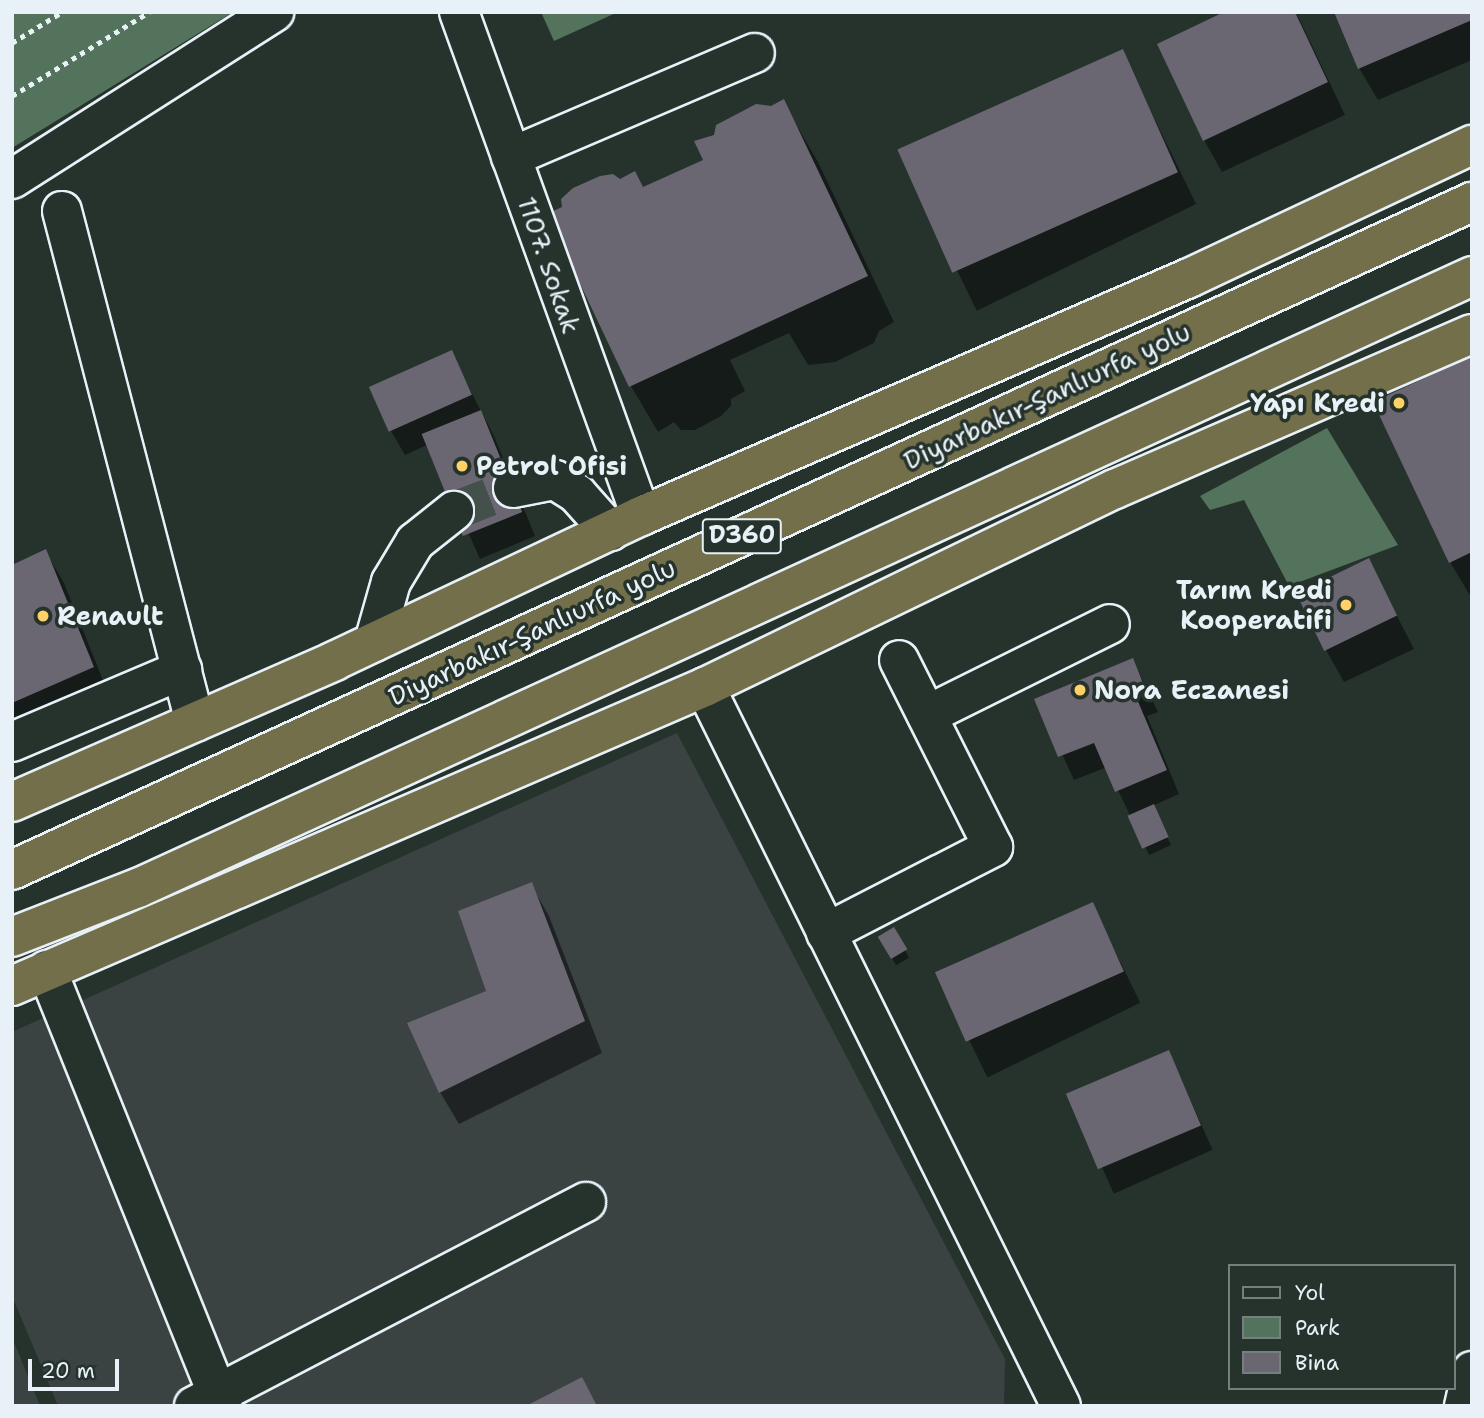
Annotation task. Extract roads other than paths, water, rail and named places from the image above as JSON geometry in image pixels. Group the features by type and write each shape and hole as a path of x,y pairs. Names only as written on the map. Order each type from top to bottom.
{"highway":[{"path":"12,802 374,642 625,524 1189,278 1472,145"},
{"name":"Diyarbakır-Şanlıurfa yolu","path":"12,870 1472,202"},
{"name":"D360","path":"12,937 138,888 1472,276"},
{"path":"12,986 705,687 1115,489 1472,334"},
{"path":"898,403 1082,380"},
{"path":"825,574 1115,489"}],"street":[{"path":"12,179 274,12"},
{"name":"1107. Sokak","path":"459,12 511,157 625,524"},
{"path":"511,157 755,53"},
{"path":"62,211 195,722"},
{"path":"513,488 555,480 625,524"},
{"path":"374,642 391,582 415,542 454,511"},
{"path":"927,715 1110,624"},
{"path":"827,933 993,847 899,660"},
{"path":"12,742 182,670"},
{"path":"705,687 1060,1406"},
{"path":"47,970 211,1402 586,1202"},
{"path":"1464,1406 1472,1371"}],"tunnel":[{"path":"454,511 513,488"}],"place":[{"name":"Yapı Kredi","path":"1399,403"},
{"name":"Petrol Ofisi","path":"462,466"},
{"name":"Tarım Kredi Kooperatifi","path":"1346,605"},
{"name":"Renault","path":"43,616"},
{"name":"Nora Eczanesi","path":"1080,690"}]}
